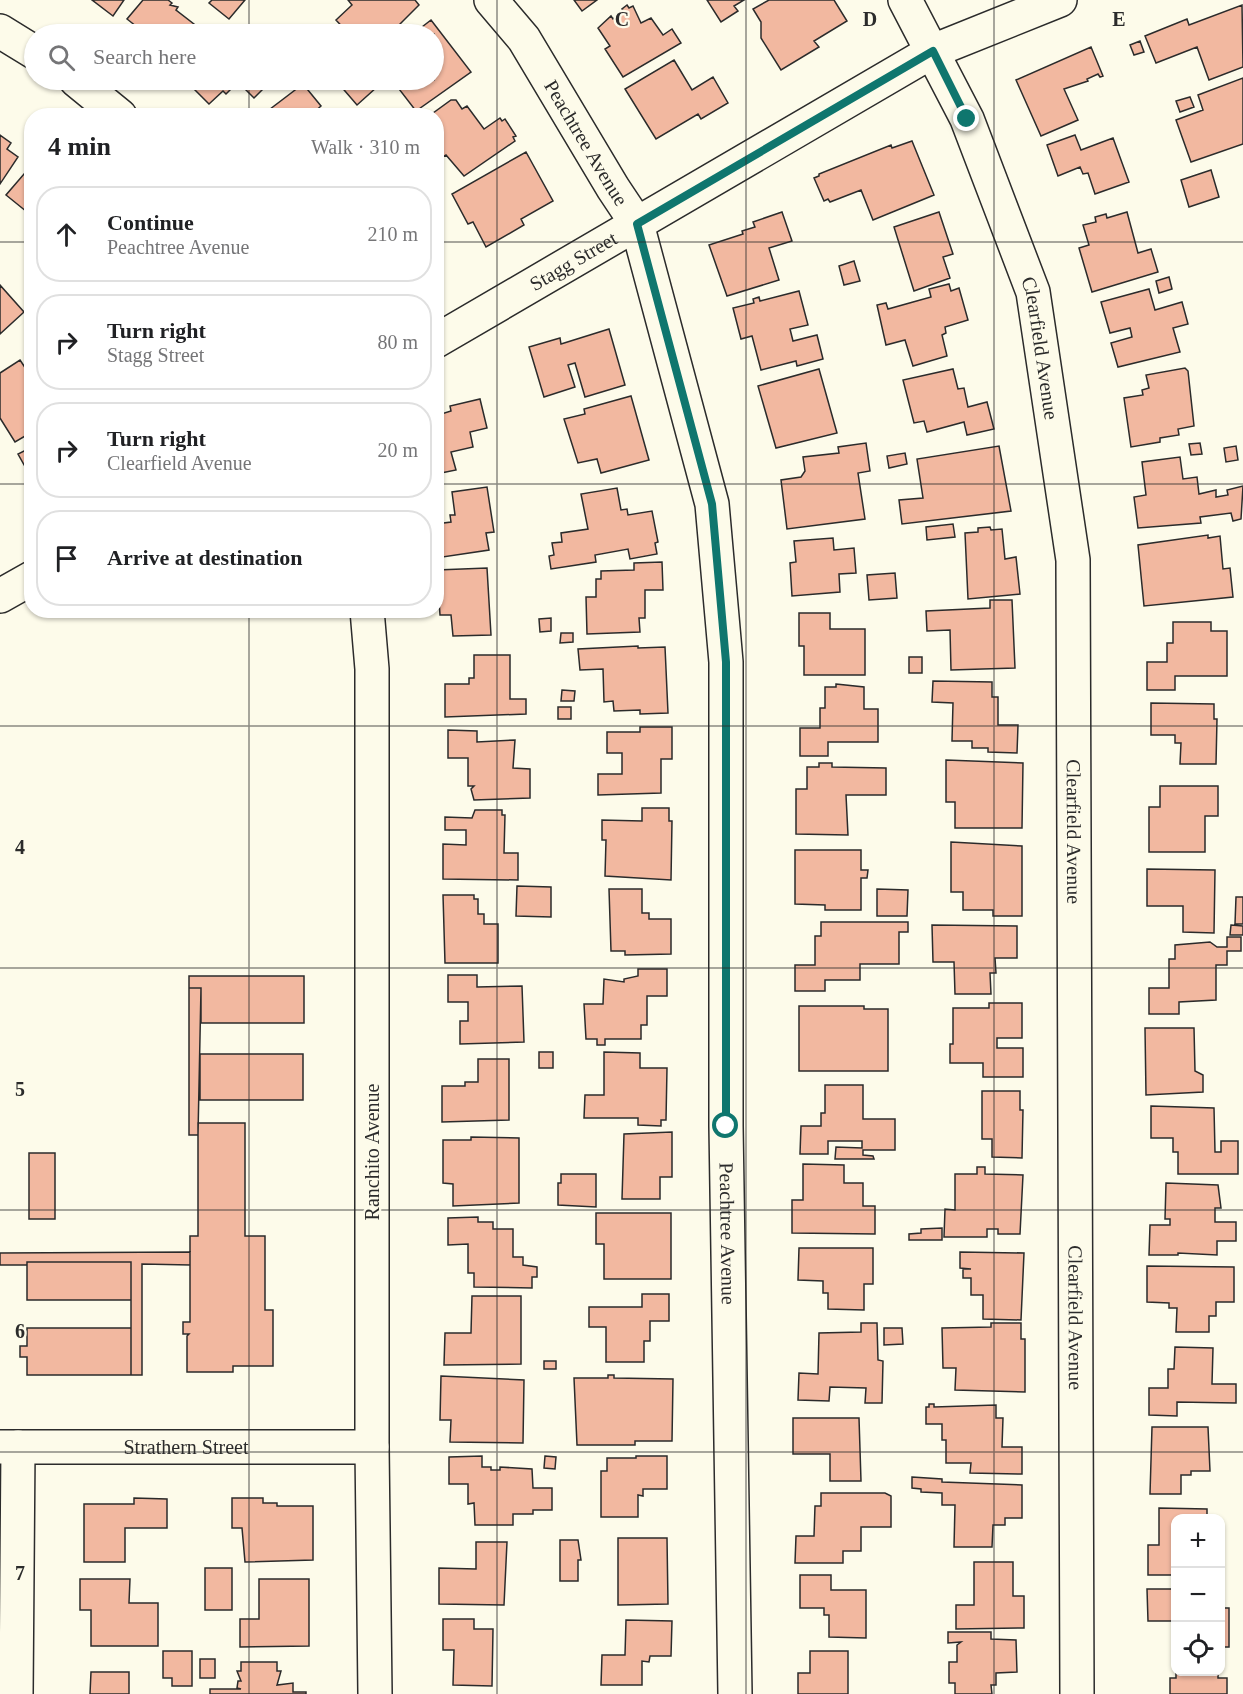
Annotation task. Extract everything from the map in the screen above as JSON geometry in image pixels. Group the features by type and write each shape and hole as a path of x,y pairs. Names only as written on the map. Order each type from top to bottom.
{"street":[{"name":"Peachtree Avenue","path":"491,0 524,39 637,224 712,504 726,662 726,1126 735,1694"},
{"name":"Clearfield Avenue","path":"905,0 967,119 1033,292 1073,560 1077,1694"},
{"name":"Stagg Street","path":"444,336 933,51 1060,0"},
{"path":"0,31 24,46"},
{"path":"88,90 110,108"},
{"name":"Ranchito Avenue","path":"368,618 372,669 372,1447 375,1694"},
{"path":"9,1447 16,1694"},
{"name":"Strathern Street","path":"9,1447 372,1447"}],"building":[{"path":"92,0 124,0 113,16"},
{"path":"143,0 168,0 172,3 170,5 178,7 176,10 194,24 133,24 127,19"},
{"path":"212,0 245,0 229,19 209,3"},
{"path":"348,0 415,0 419,5 400,24 340,24 336,20 352,5"},
{"path":"574,0 597,0 582,11"},
{"path":"707,0 744,0 734,6 738,11 721,22"},
{"path":"769,0 834,0 847,21 814,41 819,47 781,70 761,38 761,22 753,9"},
{"path":"627,5 629,8 633,6 641,23 651,18 663,35 672,29 681,43 623,77 605,49 610,46 598,28 611,16 613,19 624,12 622,9"},
{"path":"1242,5 1243,67 1209,80 1197,47 1156,63 1145,36 1187,19 1189,25"},
{"path":"444,37 471,72 420,108 414,108 400,90 444,90"},
{"path":"1140,41 1144,52 1134,55 1130,45"},
{"path":"1091,47 1103,76 1100,77 1098,74 1087,79 1088,81 1064,89 1078,120 1041,136 1016,80"},
{"path":"674,60 692,90 713,77 728,103 701,119 698,114 656,139 625,89"},
{"path":"1243,78 1243,144 1191,162 1176,120 1203,110 1198,95"},
{"path":"195,90 230,90 226,94 223,91 209,104"},
{"path":"246,90 262,90 254,98"},
{"path":"295,90 308,90 321,106 319,108 272,108"},
{"path":"344,90 374,90 357,105"},
{"path":"1190,97 1194,107 1180,112 1176,101"},
{"path":"451,100 456,100 462,109 467,106 484,129 500,118 502,121 505,119 516,136 513,137 515,141 464,176 446,155 444,156 444,108 440,108"},
{"path":"0,135 11,143 7,149 18,157 0,184"},
{"path":"1075,135 1081,150 1113,138 1129,182 1095,194 1088,173 1083,174 1080,167 1058,176 1047,145"},
{"path":"912,141 934,195 873,220 861,190 830,202 828,199 824,201 814,178 819,174 891,145 892,148"},
{"path":"526,152 553,201 521,219 524,225 486,247 473,222 468,224 452,194"},
{"path":"1211,170 1219,197 1189,207 1181,180"},
{"path":"24,174 24,210 6,195"},
{"path":"782,212 792,241 769,248 779,280 727,296 709,245 743,234 742,231 755,227 753,222"},
{"path":"939,212 953,254 943,257 950,278 914,291 894,227"},
{"path":"1127,212 1138,253 1151,249 1158,272 1092,292 1079,248 1089,245 1083,225 1096,222 1095,217 1106,214 1107,218"},
{"path":"854,261 860,281 844,285 839,266"},
{"path":"1169,277 1172,289 1159,293 1156,281"},
{"path":"949,284 951,291 959,288 968,320 945,327 946,333 942,335 947,356 913,366 905,340 886,345 877,305 886,303 888,309 931,297 929,289"},
{"path":"0,285 24,312 0,334"},
{"path":"1149,289 1155,310 1182,302 1188,324 1173,328 1180,352 1118,367 1111,343 1132,337 1130,328 1110,333 1101,302"},
{"path":"799,291 808,325 790,329 793,341 817,335 823,359 797,366 796,361 761,370 752,336 741,339 733,308 754,303 753,299 759,297 760,301"},
{"path":"609,329 625,385 585,397 575,363 568,365 575,387 544,397 529,347 560,338 561,344"},
{"path":"20,360 24,366 24,437 15,442 0,418 0,373"},
{"path":"1185,368 1188,371 1194,426 1178,429 1179,435 1160,438 1160,442 1131,447 1124,398 1143,395 1142,390 1149,388 1146,375"},
{"path":"819,369 837,433 776,448 758,386"},
{"path":"953,369 958,389 964,388 968,407 987,402 994,429 967,435 964,422 927,432 924,421 914,423 903,380"},
{"path":"631,396 649,460 601,473 597,459 578,463 564,419 585,414 584,409"},
{"path":"480,399 487,428 470,432 473,447 451,452 456,470 444,472 444,413 451,411 450,406"},
{"path":"866,443 870,471 858,473 865,519 787,529 781,480 801,477 805,471 803,457 839,453 838,447"},
{"path":"1200,443 1202,454 1191,455 1189,444"},
{"path":"999,446 1011,511 902,524 899,500 923,498 917,459"},
{"path":"1236,446 1238,460 1226,462 1224,448"},
{"path":"24,451 24,465 18,454"},
{"path":"905,453 907,464 889,468 887,456"},
{"path":"1180,457 1183,479 1197,477 1199,494 1216,490 1216,497 1228,495 1227,490 1243,486 1241,519 1233,521 1231,513 1200,517 1201,523 1138,528 1134,497 1146,495 1142,462"},
{"path":"487,487 494,532 486,533 489,550 444,557 444,523 451,522 450,515 455,515 452,492"},
{"path":"617,488 621,510 627,509 628,515 652,511 658,542 655,543 657,554 630,559 628,549 595,555 596,562 551,569 549,556 554,555 552,543 562,542 561,533 588,529 581,494"},
{"path":"953,524 955,537 927,540 926,527"},
{"path":"990,527 991,530 1002,529 1005,559 1016,557 1020,594 968,599 965,533 978,532 978,528"},
{"path":"1208,535 1208,538 1220,536 1223,569 1230,568 1233,597 1144,606 1138,545"},
{"path":"833,538 834,550 854,548 856,573 839,574 840,592 792,596 790,563 796,562 794,541"},
{"path":"662,562 663,590 645,590 645,618 639,618 640,632 587,634 586,597 596,597 596,579 601,579 601,571 634,570 634,563"},
{"path":"487,568 491,635 453,636 451,615 444,615 444,570"},
{"path":"895,573 897,598 869,600 867,575"},
{"path":"990,600 1012,600 1015,668 951,670 950,630 927,631 926,611 990,608"},
{"path":"799,613 830,613 830,629 865,629 865,675 804,675 804,646 799,646"},
{"path":"551,618 551,631 540,632 539,619"},
{"path":"1173,622 1211,622 1211,631 1227,631 1227,676 1175,676 1175,690 1147,690 1147,662 1167,662 1167,643 1173,643"},
{"path":"561,633 573,633 573,642 560,643"},
{"path":"638,646 638,648 665,647 668,713 640,714 640,710 614,711 613,701 604,702 603,669 580,670 578,649"},
{"path":"474,655 510,655 510,699 526,699 526,714 445,717 445,684 469,684 469,678 474,678"},
{"path":"909,657 922,657 922,673 909,673"},
{"path":"933,681 992,682 992,697 998,697 998,725 1018,725 1017,753 988,752 988,748 972,748 972,741 952,741 953,703 932,702"},
{"path":"836,684 864,687 864,709 878,709 878,742 828,742 828,756 800,756 800,728 820,728 820,708 825,708 825,687 836,687"},
{"path":"562,690 575,691 574,701 561,701"},
{"path":"1151,703 1214,704 1214,719 1217,719 1216,764 1180,764 1181,743 1175,743 1175,735 1151,735"},
{"path":"558,707 571,707 571,719 558,719"},
{"path":"640,727 672,727 672,759 661,759 661,793 598,795 598,774 622,774 622,753 607,753 607,732 640,732"},
{"path":"448,730 477,731 477,742 515,740 513,768 530,769 530,798 474,800 471,789 474,786 468,786 468,758 448,758"},
{"path":"946,760 1023,763 1022,828 955,828 955,802 946,802"},
{"path":"819,763 832,763 832,767 886,768 886,795 846,795 848,835 796,834 796,789 807,789 807,767 819,767"},
{"path":"1160,786 1218,786 1218,816 1205,816 1205,852 1149,852 1149,807 1160,807"},
{"path":"642,808 669,808 669,821 672,821 671,880 605,876 606,840 602,840 602,820 642,821"},
{"path":"475,810 502,810 502,815 505,815 504,853 518,853 518,880 443,879 443,844 466,845 466,830 445,830 445,817 472,818"},
{"path":"951,842 1022,846 1022,916 993,916 993,910 963,910 963,892 951,892"},
{"path":"795,850 861,850 861,870 868,870 867,878 861,878 861,910 825,910 825,905 795,904"},
{"path":"1147,869 1215,870 1214,933 1183,932 1183,906 1147,906"},
{"path":"517,886 551,887 551,917 516,916"},
{"path":"609,889 642,889 642,913 649,913 649,919 671,919 671,954 625,955 625,951 611,951"},
{"path":"877,889 908,890 907,916 877,916"},
{"path":"443,895 474,895 474,899 478,899 478,914 484,914 484,924 498,924 498,963 445,963"},
{"path":"1236,897 1243,897 1243,924 1235,924"},
{"path":"821,922 908,922 908,932 899,932 899,964 860,964 860,980 825,980 825,991 795,991 795,965 815,965 815,936 821,936"},
{"path":"932,925 1017,926 1017,958 995,958 996,973 990,973 991,994 955,994 954,962 933,962"},
{"path":"1231,925 1243,926 1243,935 1230,935"},
{"path":"1227,937 1241,937 1241,951 1227,951 1227,965 1216,965 1216,1000 1179,1002 1179,1014 1149,1014 1149,988 1169,988 1169,959 1175,959 1175,945 1210,942 1217,947 1227,947"},
{"path":"638,969 667,969 667,996 647,996 647,1025 641,1025 641,1039 605,1039 605,1045 597,1045 597,1039 586,1039 584,1004 603,1004 604,979 624,982 624,979 638,976"},
{"path":"448,975 477,975 477,987 522,986 524,1042 460,1044 460,1021 468,1021 468,1002 448,1002"},
{"path":"189,976 304,976 304,1023 201,1023 201,988 189,988"},
{"path":"189,988 201,988 198,1135 189,1135"},
{"path":"989,1003 1022,1003 1022,1038 997,1038 997,1048 1023,1048 1023,1077 983,1077 983,1063 950,1063 950,1044 953,1044 953,1008 989,1008"},
{"path":"799,1006 864,1006 864,1009 888,1009 888,1071 799,1071"},
{"path":"1145,1028 1194,1028 1195,1071 1203,1075 1203,1092 1146,1095"},
{"path":"539,1052 553,1052 553,1068 539,1068"},
{"path":"604,1052 640,1053 640,1068 667,1068 666,1120 661,1120 661,1126 638,1125 638,1118 584,1118 585,1095 604,1095"},
{"path":"200,1054 303,1054 303,1100 200,1100"},
{"path":"478,1059 509,1059 509,1120 442,1122 442,1086 465,1086 465,1082 478,1082"},
{"path":"825,1085 863,1085 863,1119 895,1119 895,1150 863,1150 863,1155 873,1156 874,1159 835,1159 836,1147 862,1148 862,1141 828,1141 828,1154 800,1154 801,1126 821,1126 821,1113 825,1113"},
{"path":"982,1091 1020,1091 1020,1110 1023,1110 1022,1158 992,1157 992,1139 982,1139"},
{"path":"1151,1106 1214,1108 1215,1152 1221,1152 1221,1141 1238,1141 1238,1174 1178,1174 1178,1152 1173,1152 1173,1138 1151,1138"},
{"path":"198,1123 245,1123 245,1236 265,1236 265,1310 273,1310 273,1366 233,1366 233,1372 187,1372 187,1336 189,1334 183,1334 183,1322 190,1322 190,1236 198,1236"},
{"path":"672,1132 672,1177 660,1177 660,1199 622,1199 624,1134"},
{"path":"471,1137 519,1138 519,1203 453,1206 453,1184 443,1183 443,1140 471,1140"},
{"path":"29,1153 55,1153 55,1219 29,1219"},
{"path":"803,1164 844,1165 844,1183 863,1183 863,1206 875,1206 875,1234 792,1233 792,1200 803,1200"},
{"path":"977,1167 985,1167 985,1174 1023,1175 1020,1234 998,1234 998,1229 987,1229 987,1237 944,1237 945,1209 955,1210 955,1174 977,1174"},
{"path":"561,1174 596,1174 596,1207 558,1205 558,1183 561,1183"},
{"path":"1166,1183 1218,1185 1221,1208 1215,1208 1215,1222 1236,1222 1236,1241 1217,1241 1217,1255 1178,1253 1178,1255 1149,1255 1150,1225 1170,1225 1170,1219 1165,1219"},
{"path":"596,1213 671,1213 671,1279 604,1279 604,1244 596,1244"},
{"path":"478,1217 478,1222 493,1222 493,1229 513,1229 513,1257 523,1257 523,1265 537,1267 537,1277 532,1277 532,1288 474,1287 474,1273 468,1273 468,1244 448,1245 448,1218"},
{"path":"942,1228 942,1240 909,1240 909,1234 921,1233 921,1229"},
{"path":"799,1248 873,1248 873,1284 864,1284 864,1310 828,1309 828,1293 823,1293 823,1281 798,1280"},
{"path":"190,1252 190,1265 142,1264 142,1375 131,1375 131,1262 27,1262 27,1265 0,1265 0,1253"},
{"path":"960,1252 1024,1253 1021,1320 983,1319 983,1295 971,1295 971,1278 963,1278 963,1269 971,1269 960,1268"},
{"path":"27,1262 131,1262 131,1300 27,1300"},
{"path":"1147,1266 1234,1267 1234,1302 1216,1302 1216,1316 1209,1316 1209,1332 1176,1332 1177,1308 1169,1308 1169,1303 1147,1302"},
{"path":"642,1294 669,1294 669,1321 650,1321 650,1341 644,1341 644,1362 606,1362 606,1327 589,1327 589,1307 642,1307"},
{"path":"472,1296 521,1296 521,1364 444,1365 445,1333 471,1333"},
{"path":"861,1323 877,1323 878,1360 883,1361 882,1403 865,1403 866,1388 830,1387 829,1401 798,1400 799,1373 818,1374 819,1333 861,1332"},
{"path":"991,1323 1021,1323 1021,1339 1025,1339 1025,1392 955,1390 956,1368 943,1368 942,1328 991,1327"},
{"path":"27,1328 131,1328 131,1375 27,1375 27,1357 20,1357 20,1346 27,1346"},
{"path":"884,1328 902,1328 903,1344 884,1345"},
{"path":"1175,1347 1213,1348 1212,1384 1236,1384 1236,1403 1177,1402 1177,1416 1149,1415 1149,1388 1168,1388 1168,1369 1174,1369"},
{"path":"544,1361 556,1361 556,1369 544,1369"},
{"path":"608,1375 614,1375 614,1378 673,1379 672,1441 635,1441 635,1445 577,1445 574,1378 608,1378"},
{"path":"441,1376 524,1380 523,1443 450,1442 451,1420 440,1420"},
{"path":"929,1404 934,1404 934,1407 996,1405 996,1418 1003,1418 1002,1447 1022,1447 1022,1474 970,1473 971,1463 946,1463 946,1440 942,1440 942,1424 926,1424 926,1407 929,1407"},
{"path":"793,1418 859,1418 861,1481 830,1481 830,1454 793,1454"},
{"path":"1152,1427 1208,1427 1210,1471 1191,1471 1191,1475 1181,1475 1181,1494 1150,1494"},
{"path":"482,1456 482,1467 491,1467 491,1470 500,1470 500,1467 532,1469 533,1488 552,1488 552,1510 533,1510 533,1514 513,1514 513,1525 475,1525 474,1503 468,1504 468,1484 449,1484 449,1457"},
{"path":"545,1456 556,1457 555,1469 544,1468"},
{"path":"636,1456 667,1456 667,1489 643,1489 643,1496 638,1495 638,1517 601,1517 601,1471 607,1471 607,1458 636,1458"},
{"path":"912,1477 942,1479 942,1482 1022,1485 1022,1518 1005,1518 1005,1525 993,1525 992,1547 954,1547 955,1505 942,1505 942,1493 921,1492 921,1489 912,1488"},
{"path":"821,1493 885,1493 891,1496 891,1527 861,1527 861,1551 843,1551 843,1563 795,1563 796,1536 814,1536 815,1506 821,1506"},
{"path":"134,1498 167,1499 167,1528 125,1528 125,1562 84,1562 84,1504 134,1504"},
{"path":"232,1498 263,1498 263,1503 277,1503 277,1506 313,1506 313,1560 245,1562 242,1528 232,1528"},
{"path":"1159,1508 1207,1509 1207,1514 1171,1514 1171,1575 1148,1575 1148,1545 1159,1545"},
{"path":"618,1538 667,1538 668,1604 618,1605"},
{"path":"560,1540 578,1540 581,1560 578,1560 578,1581 560,1581"},
{"path":"476,1542 507,1542 504,1605 439,1604 439,1568 476,1569"},
{"path":"974,1562 1013,1562 1013,1596 1024,1596 1024,1628 956,1629 956,1605 974,1605"},
{"path":"205,1568 232,1568 232,1610 205,1610"},
{"path":"800,1575 831,1575 831,1590 866,1590 866,1638 829,1637 829,1615 824,1615 824,1608 800,1608"},
{"path":"80,1579 130,1579 129,1603 158,1603 158,1646 91,1646 91,1610 80,1610"},
{"path":"259,1579 309,1579 309,1646 240,1647 240,1619 259,1619"},
{"path":"1147,1589 1171,1589 1171,1621 1148,1621"},
{"path":"1225,1608 1229,1608 1229,1647 1225,1647"},
{"path":"443,1619 474,1619 474,1629 493,1629 492,1686 453,1685 454,1650 443,1650"},
{"path":"626,1620 672,1621 671,1656 650,1656 649,1662 642,1661 642,1685 601,1685 602,1655 625,1655"},
{"path":"948,1632 991,1632 991,1639 1016,1640 1017,1672 996,1673 996,1685 991,1685 992,1694 955,1694 955,1683 949,1683 949,1662 957,1662 957,1645 961,1642 948,1643"},
{"path":"163,1651 192,1651 192,1686 172,1686 172,1678 163,1678"},
{"path":"810,1651 848,1651 848,1694 798,1694 798,1673 810,1673"},
{"path":"200,1659 215,1659 215,1678 200,1678"},
{"path":"241,1662 277,1662 277,1671 281,1671 277,1685 293,1683 293,1692 306,1692 306,1694 210,1694 210,1689 241,1689 237,1688 238,1681 241,1681 237,1671 241,1671"},
{"path":"91,1672 129,1672 129,1694 90,1694"},
{"path":"1176,1676 1218,1676 1218,1678 1227,1678 1227,1694 1170,1694 1170,1678 1176,1678"}],"route":[{"path":"726,1126 726,662 712,504 681,379 637,224 933,51 967,119"}]}
